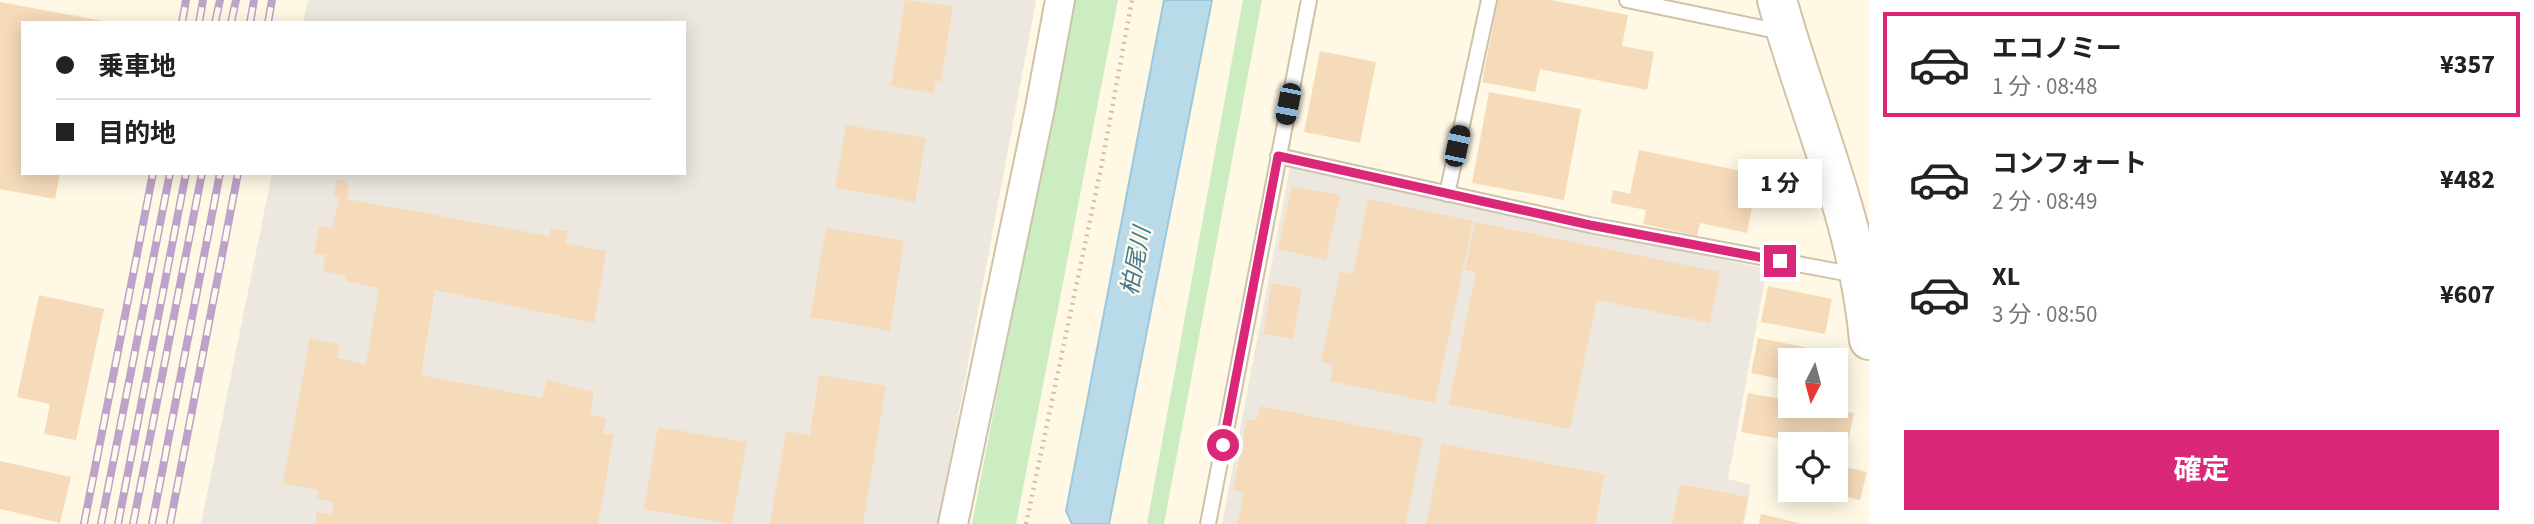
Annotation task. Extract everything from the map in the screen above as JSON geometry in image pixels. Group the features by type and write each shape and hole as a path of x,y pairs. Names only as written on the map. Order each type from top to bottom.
{"street":[{"path":"953,524 1060,0"},
{"path":"1782,16 1842,200 1861,276 1869,341"}],"lane":[{"path":"1208,524 1309,0"},
{"path":"1447,194 1489,0"},
{"path":"1627,0 1782,16"},
{"path":"1278,156 1590,225 1861,276"}],"path":[{"path":"1026,524 1101,168 1132,0"}],"shaded area":[{"path":"308,0 1036,0 938,524 201,524 272,175 686,175 686,21 303,21"},
{"path":"1290,167 1767,269 1728,479 1751,485 1744,524 1222,524"}],"green space":[{"path":"1070,0 1118,0 1016,524 972,524 1043,155"},
{"path":"1243,0 1262,0 1164,524 1147,524"}],"water":[{"name":"柏尾川","path":"1164,0 1212,0 1109,524 1072,524 1066,511"}],"building":[{"path":"905,0 953,6 941,81 936,81 934,93 891,86"},
{"path":"1498,0 1551,0 1628,15 1622,46 1654,52 1647,90 1540,69 1535,92 1482,82"},
{"path":"0,2 103,21 21,21 21,175 60,175 55,199 0,189"},
{"path":"1320,51 1376,62 1360,143 1304,132"},
{"path":"1489,92 1581,109 1564,200 1472,183"},
{"path":"846,125 926,138 915,202 835,188"},
{"path":"1639,150 1746,172 1739,204 1752,207 1747,233 1700,223 1697,236 1643,224 1646,210 1611,203 1613,190 1630,194"},
{"path":"337,180 343,180 349,186 347,199 549,236 551,228 568,231 565,243 606,251 594,323 435,290 421,375 542,398 547,380 594,392 590,414 607,419 602,434 614,435 598,524 315,524 317,512 331,514 334,502 316,498 318,490 283,483 310,338 340,345 337,358 366,364 379,288 346,281 345,276 323,271 325,255 314,254 319,226 332,229 339,198 334,196"},
{"path":"1292,186 1340,195 1326,260 1278,249"},
{"path":"1368,199 1473,221 1435,403 1330,381 1333,365 1321,362 1340,271 1353,274"},
{"path":"1475,222 1720,272 1710,323 1597,300 1570,429 1449,404 1476,272 1465,270"},
{"path":"826,228 904,241 890,331 810,317"},
{"path":"1272,283 1302,288 1293,339 1263,334"},
{"path":"1768,286 1832,299 1825,334 1761,322"},
{"path":"39,295 104,309 76,440 44,434 50,404 17,397"},
{"path":"1758,338 1809,348 1778,348 1778,379 1751,373"},
{"path":"819,375 886,386 863,524 770,524 786,431 810,435"},
{"path":"1748,393 1778,399 1778,418 1848,418 1848,412 1854,413 1848,442 1848,432 1778,432 1778,439 1741,432"},
{"path":"1260,406 1423,438 1406,524 1237,524 1244,492 1233,490 1247,419 1256,421"},
{"path":"658,427 747,442 732,524 644,509"},
{"path":"1442,444 1605,474 1595,524 1426,524"},
{"path":"0,461 71,477 60,523 0,509"},
{"path":"1848,468 1867,472 1860,500 1848,497"},
{"path":"1680,484 1748,497 1742,524 1672,524"},
{"path":"1761,514 1799,523 1799,524 1759,524"}],"railway":[{"path":"182,21 186,0"},
{"path":"199,21 203,0"},
{"path":"215,21 220,0"},
{"path":"231,21 236,0"},
{"path":"250,21 254,0"},
{"path":"268,21 272,0"},
{"path":"84,524 153,175"},
{"path":"101,524 170,175"},
{"path":"118,524 186,175"},
{"path":"133,524 202,175"},
{"path":"152,524 220,175"},
{"path":"170,524 238,175"}],"route":[{"path":"1223,445 1278,156 1590,225 1780,261"}]}
